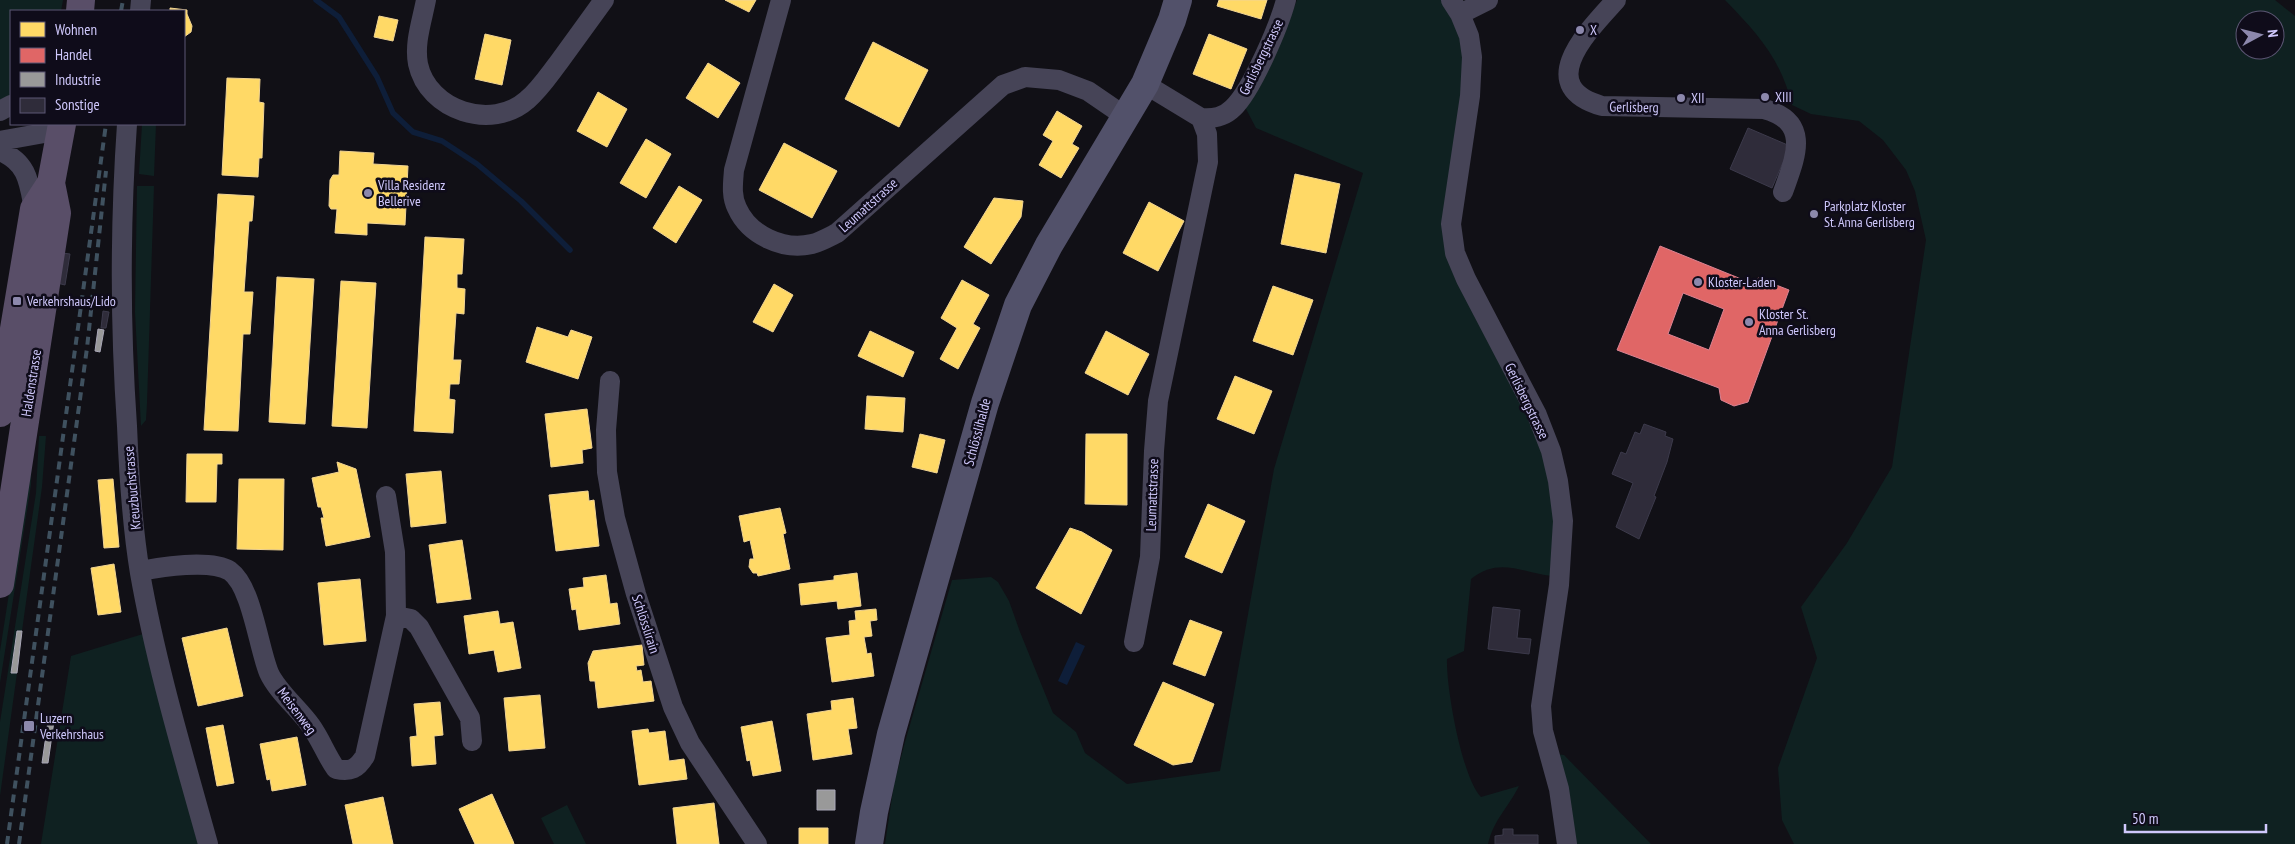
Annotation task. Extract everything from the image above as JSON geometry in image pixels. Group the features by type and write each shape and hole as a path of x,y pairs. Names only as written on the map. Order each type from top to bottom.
{"main road":[{"name":"Schlösslihalde","path":"869,844 891,734 985,402 1018,305 1050,245 1145,84 1178,0"},
{"name":"Haldenstrasse","path":"0,584 57,214 51,183 61,127"},
{"name":"Haldenstrasse","path":"0,413 34,209 51,183"}],"street":[{"path":"426,0 417,44 418,64 425,81 434,94 448,106 463,111 493,116 510,112 527,101 542,85 604,0"},
{"name":"Leumattstrasse","path":"781,0 734,170 732,188 736,208 747,224 767,239 790,246 812,244 837,233 1003,85 1025,77 1059,80 1080,88 1126,117"},
{"name":"Gerlisbergstrasse","path":"1201,118 1216,118 1223,115 1241,100 1256,72 1286,0"},
{"path":"1455,7 1488,0"},
{"name":"Gerlisberg","path":"1616,0 1590,28 1568,65 1568,76 1572,87 1578,95 1589,102 1602,106 1764,109 1774,112 1787,120 1797,137 1796,155 1782,192"},
{"name":"Gerlisbergstrasse","path":"1455,7 1469,36 1472,57 1470,96 1451,224 1453,244 1466,279 1537,415 1551,451 1558,481 1563,522 1559,585 1542,706 1543,731 1559,789 1567,844"},
{"path":"1145,84 1201,118"},
{"name":"Leumattstrasse","path":"1134,642 1150,557 1158,401 1208,162 1207,134 1201,118"},
{"name":"Kreuzbuchstrasse","path":"128,125 121,229 121,313 130,475 140,571 160,667 208,844"},
{"path":"0,141 61,127"},
{"path":"0,151 9,155 25,171 34,209"},
{"name":"Schlösslirain","path":"610,381 606,430 607,472 614,518 636,594 673,707 690,743 757,844"},
{"name":"Meisenweg","path":"140,571 182,566 220,567 230,572 245,591 260,647 270,675 312,727 336,769 358,768 365,756 396,616 395,552 386,496"},
{"path":"396,616 411,619 419,627 470,718 472,741"}],"shaded area":[{"path":"0,0 63,0 61,10 10,10 10,96 0,101"},
{"path":"1297,0 1445,0 1458,24 1465,67 1444,219 1538,438 1555,501 1552,576 1501,567 1481,572 1471,579 1464,651 1447,659 1447,672 1456,732 1474,787 1481,797 1519,786 1494,827 1488,844 885,844 894,784 952,580 991,577 998,582 1009,601 1053,713 1076,732 1085,753 1127,784 1220,771 1274,469 1363,173 1256,128 1245,107 1275,56"},
{"path":"1725,0 2275,0 2295,16 2295,844 1794,844 1782,820 1778,768 1817,658 1801,607 1847,543 1892,467 1926,240 1915,191 1906,170 1883,140 1859,121 1811,114 1792,105 1774,60 1757,36"},
{"path":"142,125 156,125 154,176 139,174"},
{"path":"137,186 154,186 147,403 146,420 141,426 135,312"},
{"path":"39,436 46,436 42,487 22,631 17,631 11,672 17,673 0,796 0,722 36,493"},
{"path":"32,446 31,485 0,683 0,651"},
{"path":"143,634 198,844 41,844 71,656"},
{"path":"1555,754 1564,755 1651,844 1572,844"},
{"path":"567,805 586,844 554,844 541,818"}],"water":[{"path":"1076,642 1085,646 1067,685 1058,681"}],"building: Wohnen":[{"path":"725,0 756,0 749,12"},
{"path":"1219,0 1267,0 1261,19 1217,6"},
{"path":"170,8 187,10 192,26 191,32 185,36 185,10 170,10"},
{"path":"379,16 398,20 393,41 374,37"},
{"path":"485,34 511,40 502,85 475,79"},
{"path":"1209,34 1247,49 1231,89 1193,74"},
{"path":"873,42 928,70 899,127 845,99"},
{"path":"708,63 740,83 718,118 686,98"},
{"path":"227,78 260,79 259,102 264,103 262,158 259,158 258,177 222,175"},
{"path":"598,92 627,109 607,147 577,131"},
{"path":"1057,111 1082,126 1072,144 1079,148 1061,178 1039,165 1053,141 1043,135"},
{"path":"646,139 671,154 646,198 620,183"},
{"path":"784,143 837,171 812,218 759,190"},
{"name":"Villa Residenz Bellerive","path":"340,151 374,153 373,164 408,166 405,225 367,223 367,235 335,233 337,209 331,209 329,206 330,180 333,175 339,175"},
{"path":"1295,174 1340,184 1326,253 1281,244"},
{"path":"679,186 702,200 676,243 653,228"},
{"path":"218,194 254,196 252,221 249,221 244,292 253,292 250,334 243,334 238,431 204,430"},
{"path":"994,198 1023,201 1021,217 991,264 964,247"},
{"path":"1149,202 1184,221 1158,271 1123,253"},
{"path":"425,237 464,239 462,274 457,274 457,288 465,289 464,314 456,313 453,360 461,360 459,384 450,384 449,399 455,400 453,433 414,431"},
{"path":"277,277 314,279 305,424 269,422"},
{"path":"962,280 989,295 973,324 980,328 958,369 940,359 957,328 941,318"},
{"path":"341,281 376,283 367,428 332,426"},
{"path":"774,284 793,295 773,332 753,322"},
{"path":"1273,286 1313,300 1293,355 1253,341"},
{"path":"537,327 568,337 571,330 592,337 578,379 526,362"},
{"path":"870,331 914,352 903,377 858,356"},
{"path":"1106,331 1149,354 1128,395 1085,373"},
{"path":"1235,376 1272,391 1254,434 1217,419"},
{"path":"867,396 905,398 903,432 865,429"},
{"path":"587,409 592,448 582,450 583,463 551,467 545,414"},
{"path":"920,434 945,440 937,473 912,467"},
{"path":"1086,434 1127,434 1127,505 1085,504"},
{"path":"187,454 222,454 222,464 217,464 216,502 186,502"},
{"path":"337,462 356,469 370,537 326,546 321,518 324,518 321,507 318,507 312,478 339,472"},
{"path":"441,471 446,523 411,527 406,474"},
{"path":"113,479 119,547 104,548 98,480"},
{"path":"239,479 284,479 283,550 237,549"},
{"path":"588,491 589,501 594,500 599,546 556,551 549,495"},
{"path":"1208,504 1245,521 1222,573 1185,557"},
{"path":"780,508 786,533 783,534 790,569 758,576 749,567 750,559 754,559 750,540 744,542 739,516"},
{"path":"1070,528 1082,532 1112,550 1081,614 1036,588"},
{"path":"462,540 471,599 437,603 429,545"},
{"path":"114,564 121,612 98,615 91,568"},
{"path":"857,573 861,606 838,609 837,601 801,605 799,584 834,580 834,576"},
{"path":"606,575 610,604 617,603 620,624 579,630 576,609 572,610 569,589 584,587 583,578"},
{"path":"360,579 366,641 324,645 318,583"},
{"path":"876,609 877,620 870,621 872,636 864,637 867,654 871,653 874,676 832,682 826,638 850,635 849,621 856,620 855,611"},
{"path":"498,611 500,624 513,622 521,668 498,672 494,650 469,654 464,616"},
{"path":"1190,620 1222,632 1205,676 1173,664"},
{"path":"227,628 243,696 198,706 182,638"},
{"path":"642,645 644,665 636,666 637,671 641,670 643,682 651,681 654,701 598,708 595,681 590,681 588,663 593,651"},
{"path":"1163,682 1214,704 1192,762 1173,765 1134,745"},
{"path":"540,695 545,748 509,751 504,698"},
{"path":"853,698 857,728 848,729 852,754 813,760 807,714 832,710 831,701"},
{"path":"440,702 443,735 434,736 436,764 412,766 410,737 417,736 414,704"},
{"path":"772,721 781,771 753,776 750,760 747,761 741,727"},
{"path":"223,725 234,783 217,786 206,728"},
{"path":"648,729 649,733 665,731 669,761 684,759 687,779 639,785 632,731"},
{"path":"297,737 306,785 272,791 270,779 267,780 260,744"},
{"path":"492,794 514,844 475,844 459,809"},
{"path":"383,797 393,844 353,844 345,805"},
{"path":"714,803 719,844 677,844 673,808"},
{"path":"799,828 828,828 828,844 799,844"}],"building: Handel":[{"name":"Kloster St. Anna Gerlisberg","path":"1660,246 1756,285 1758,278 1789,290 1748,402 1734,406 1721,400 1719,388 1617,350","holes":["1683,293 1724,309 1709,350 1668,334"]}],"building: Industrie":[{"path":"98,329 104,330 100,352 95,351"},
{"path":"17,631 22,631 17,673 11,673"},
{"path":"48,721 54,721 48,763 42,763"},
{"path":"817,790 835,790 835,810 817,810"}],"building: Sonstige":[{"path":"1748,128 1790,146 1772,188 1730,169"},
{"path":"62,253 70,254 65,285 57,283"},
{"path":"103,311 109,312 106,328 101,328"},
{"path":"1644,424 1666,432 1665,436 1673,439 1667,462 1654,496 1656,497 1639,539 1616,527 1633,483 1612,474 1621,452 1626,454 1635,432 1640,434"},
{"path":"1493,607 1520,610 1517,638 1531,639 1529,654 1488,649"},
{"path":"1503,829 1513,829 1513,835 1538,835 1538,844 1495,844 1495,836 1503,835"}],"waterway":[{"path":"316,0 339,17 377,77 393,113 413,132 442,141 477,164 521,201 570,250"}],"railway":[{"path":"121,10 123,0"},
{"path":"7,844 106,125"},
{"path":"19,844 87,348 106,171"}],"place":[{"name":"X","path":"1580,30"},
{"name":"XIII","path":"1765,97"},
{"name":"XII","path":"1681,98"},
{"name":"Villa Residenz Bellerive","path":"368,193"},
{"name":"Parkplatz Kloster St. Anna Gerlisberg","path":"1814,214"},
{"name":"Kloster-Laden","path":"1698,282"},
{"name":"Verkehrshaus/Lido","path":"17,301"},
{"name":"Kloster St. Anna Gerlisberg","path":"1749,322"},
{"name":"Luzern Verkehrshaus","path":"29,726"}]}
